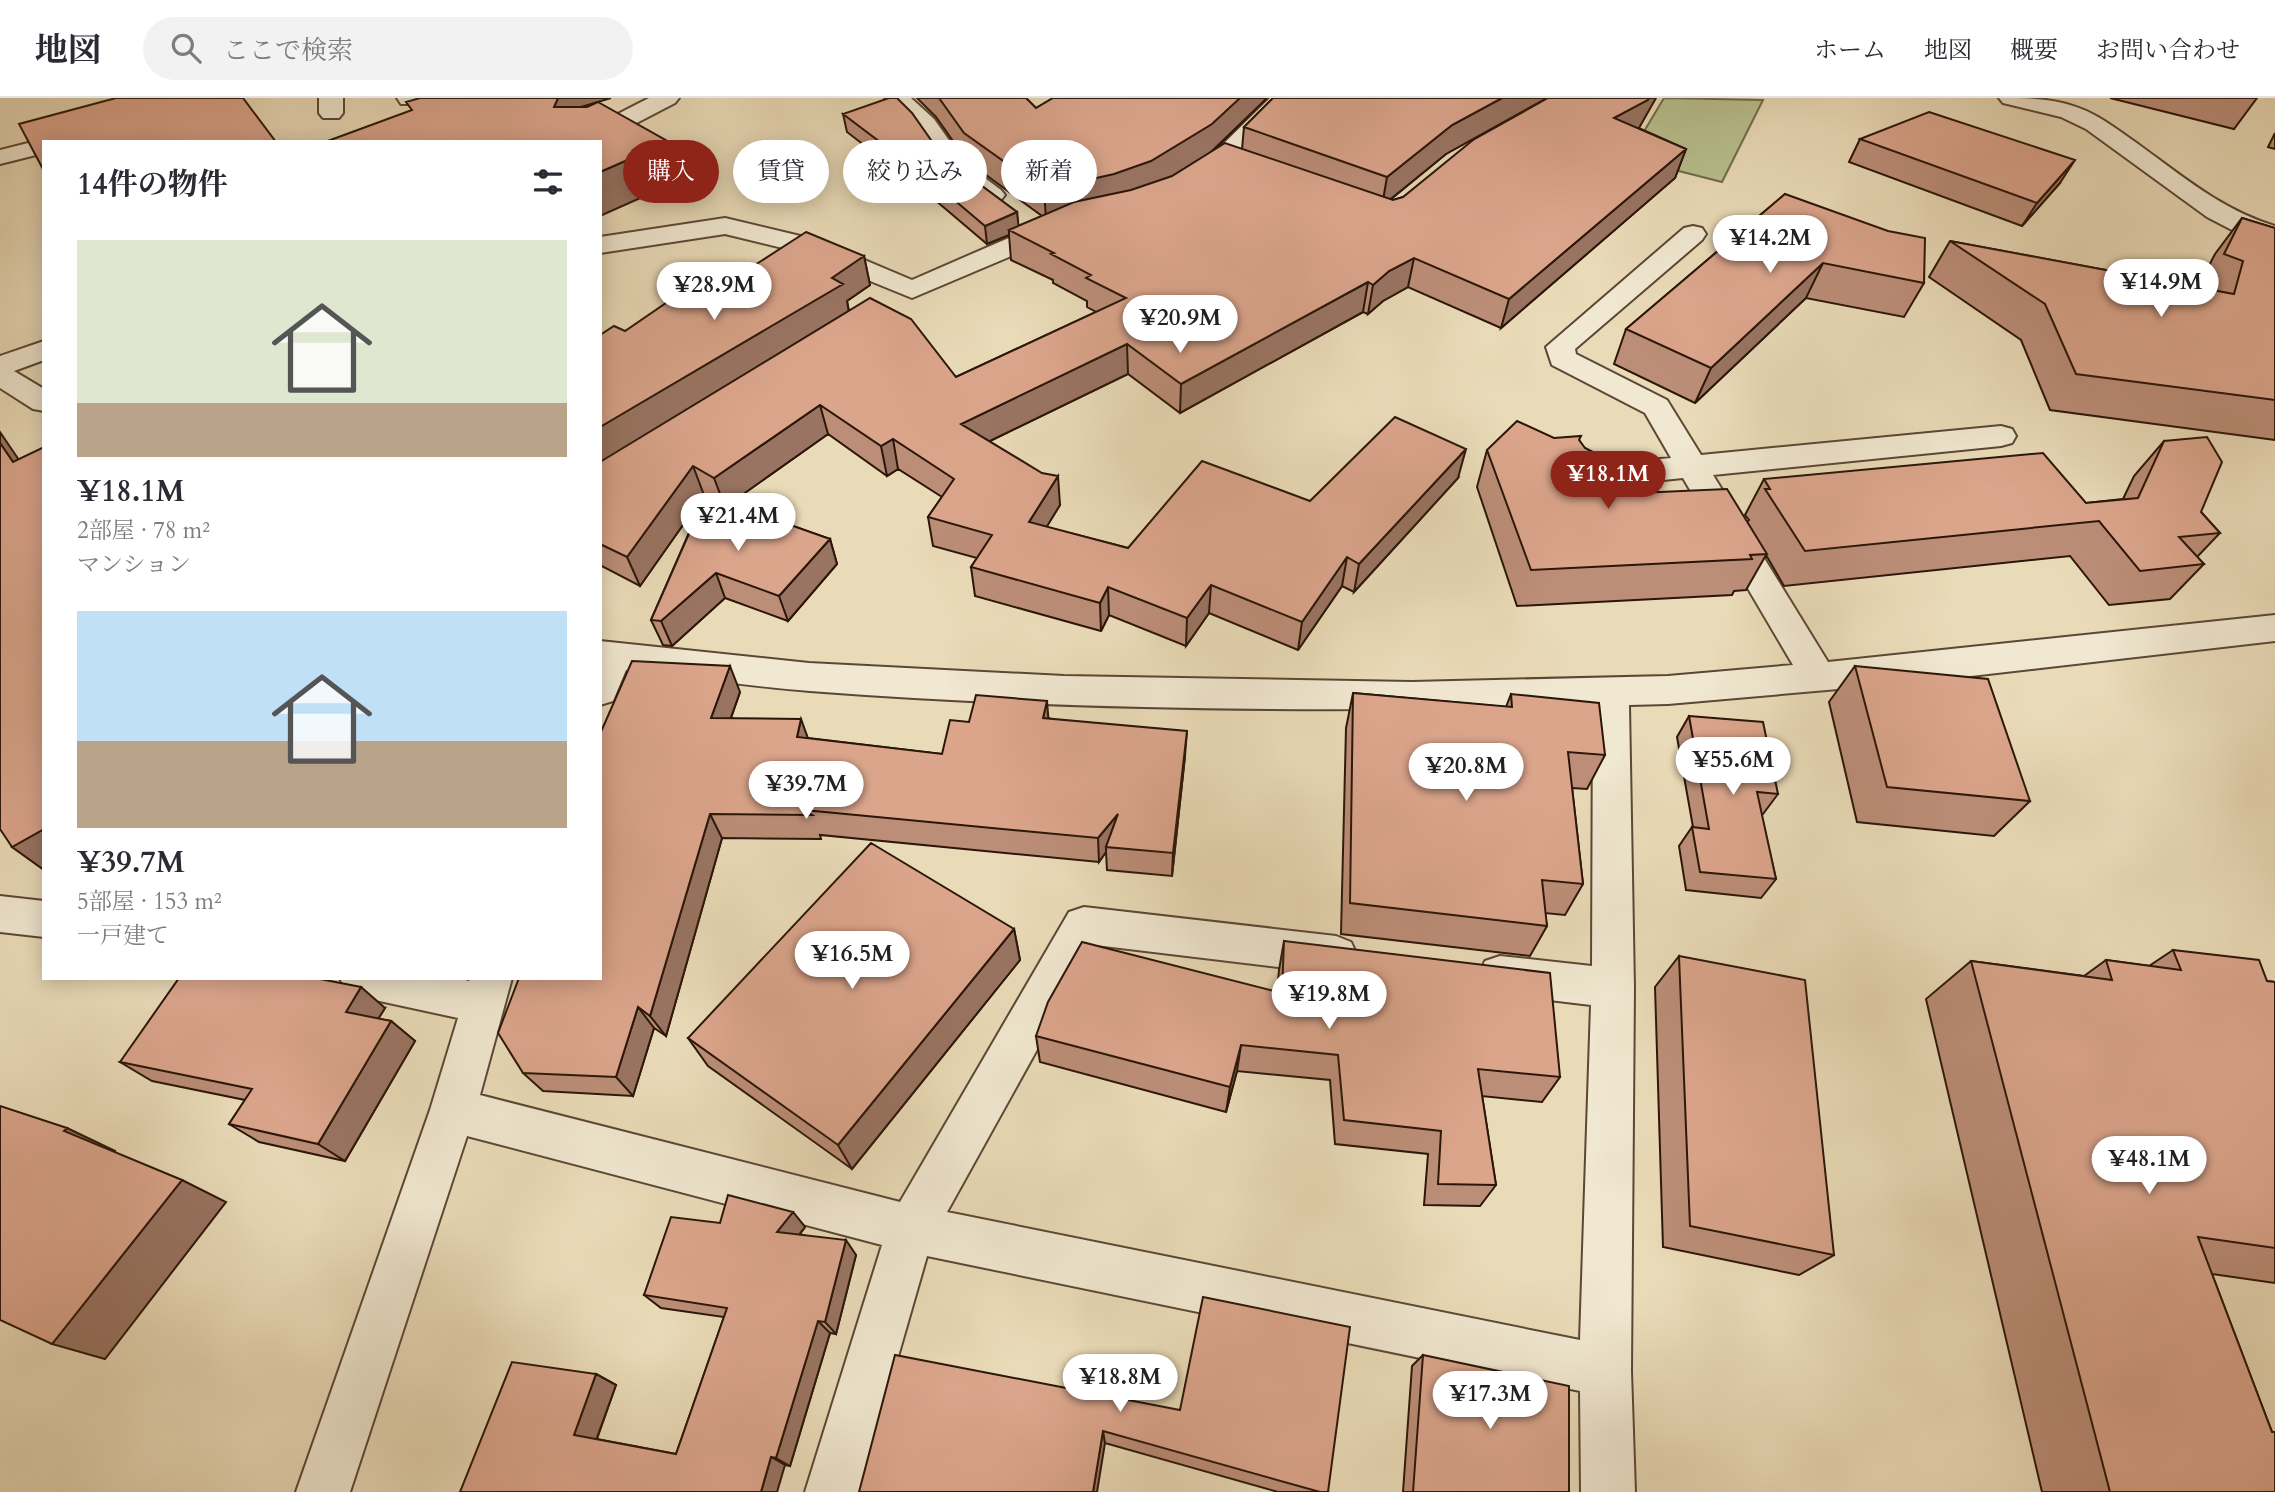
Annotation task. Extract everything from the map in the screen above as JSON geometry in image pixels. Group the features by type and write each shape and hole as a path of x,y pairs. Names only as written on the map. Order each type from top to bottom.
{"street":[{"path":"586,140 667,98"},
{"path":"897,98 926,124 956,168 1043,233"},
{"path":"1171,191 1221,160 1283,98"},
{"path":"2011,98 2069,112 2094,124 2216,212 2241,224 2275,234"},
{"path":"0,157 42,146"},
{"path":"1221,160 1246,169"},
{"path":"602,245 725,226 808,246 900,297 1043,233 1077,221"},
{"path":"1693,234 1560,347 1562,359 1656,407 1818,677"},
{"path":"0,366 42,351"},
{"path":"0,375 42,401"},
{"path":"1584,477 2000,436"},
{"path":"602,681 607,655 809,677 1064,690 1412,696 1611,693 1818,677 2275,628"},
{"path":"1608,1492 1605,1371 1613,988 1611,693"},
{"path":"0,914 42,919"},
{"path":"832,1492 911,1229 1084,925 1369,959"},
{"path":"1464,971 1613,988"},
{"path":"323,1492 453,1110 487,990 382,980"},
{"path":"453,1110 911,1229 1605,1371"}],"green space":[{"path":"1664,98 1763,100 1722,182 1628,158"}],"building":[{"path":"116,98 243,98 274,140 42,140 42,167 19,124"},
{"path":"420,98 558,98 554,107 587,107 598,102 665,140 623,140 623,162 602,171 602,140 330,140 412,110 406,102"},
{"path":"889,98 897,98 912,113 931,140 877,140 843,114"},
{"path":"939,98 1026,98 1036,108 1053,98 1240,98 1212,124 1151,161 1097,178 1097,140 1001,140 1001,159 987,149 987,140 974,140 964,133"},
{"path":"1273,98 1502,98 1452,125 1387,177 1244,127"},
{"path":"1548,98 1649,98 1614,118 1686,149 1509,299 1414,258 1389,271 1373,285 1368,282 1181,384 1127,344 961,424 1042,473 1058,476 1029,522 1128,548 1202,461 1310,501 1395,417 1466,449 1359,564 1347,557 1302,622 1211,585 1187,618 1108,587 1100,603 971,567 992,535 928,517 954,479 893,439 881,446 820,405 714,478 693,466 627,557 602,545 602,461 870,298 911,319 956,377 1126,298 1086,278 1091,275 1009,230 1072,203 1097,203 1097,197 1131,190 1172,176 1225,143 1393,200 1403,197 1473,140"},
{"path":"1929,112 2075,160 2037,203 1860,139"},
{"path":"987,190 1001,203 1017,212 985,226 958,203 987,203"},
{"path":"1785,194 1888,231 1925,238 1924,283 1823,263 1711,368 1626,329"},
{"path":"2242,218 2275,228 2275,400 2076,374 2045,304 1950,241 2234,294 2243,261 2224,254"},
{"path":"806,232 864,256 832,278 843,284 602,426 602,334 614,326 625,331 685,290 704,298"},
{"path":"1517,421 1554,438 1581,436 1579,440 1585,448 1595,453 1615,494 1727,489 1767,554 1750,555 1752,559 1531,570 1487,450"},
{"path":"2207,437 2222,462 2201,512 2220,533 2179,537 2204,564 2140,571 2099,521 1805,551 1765,489 1770,489 1764,479 2043,453 2086,503 2138,498 2164,441"},
{"path":"0,443 13,462 42,448 42,830 12,847 0,829"},
{"path":"706,495 830,539 779,596 716,573 661,621 651,620"},
{"path":"632,661 730,666 711,718 801,719 797,737 942,754 950,720 969,722 976,695 1047,701 1043,718 1187,731 1173,853 1106,847 1118,814 1098,838 804,810 812,815 710,814 650,1016 638,1007 616,1077 523,1073 498,1033 518,980 602,980 602,729"},
{"path":"1855,666 1988,679 2030,801 1887,787"},
{"path":"1353,693 1512,707 1511,694 1599,703 1605,755 1568,752 1583,884 1542,880 1547,926 1350,903"},
{"path":"1689,716 1763,722 1778,794 1757,792 1776,879 1700,872 1692,827 1709,829"},
{"path":"871,843 1014,929 838,1145 688,1038"},
{"path":"1284,941 1550,973 1560,1077 1478,1069 1496,1185 1438,1184 1441,1131 1344,1120 1338,1055 1241,1045 1230,1087 1036,1036 1048,1002 1082,942 1282,993"},
{"path":"2173,950 2259,960 2267,981 2275,982 2275,1248 2198,1237 2272,1432 2275,1432 2275,1492 2110,1492 1971,961 2112,980 2106,960 2181,970"},
{"path":"1679,956 1805,980 1834,1255 1690,1226"},
{"path":"178,980 325,980 361,987 346,1012 391,1021 318,1144 229,1124 252,1089 120,1062"},
{"path":"0,1106 67,1128 64,1131 182,1180 52,1344 0,1320"},
{"path":"728,1195 793,1212 777,1232 846,1240 825,1322 818,1321 776,1458 771,1457 761,1492 460,1492 512,1362 596,1374 574,1435 676,1454 727,1308 644,1295 671,1217 720,1223"},
{"path":"1203,1297 1350,1327 1328,1492 1103,1431 1093,1492 859,1492 895,1355 1180,1410"},
{"path":"1423,1355 1569,1386 1569,1492 1413,1492"}]}
